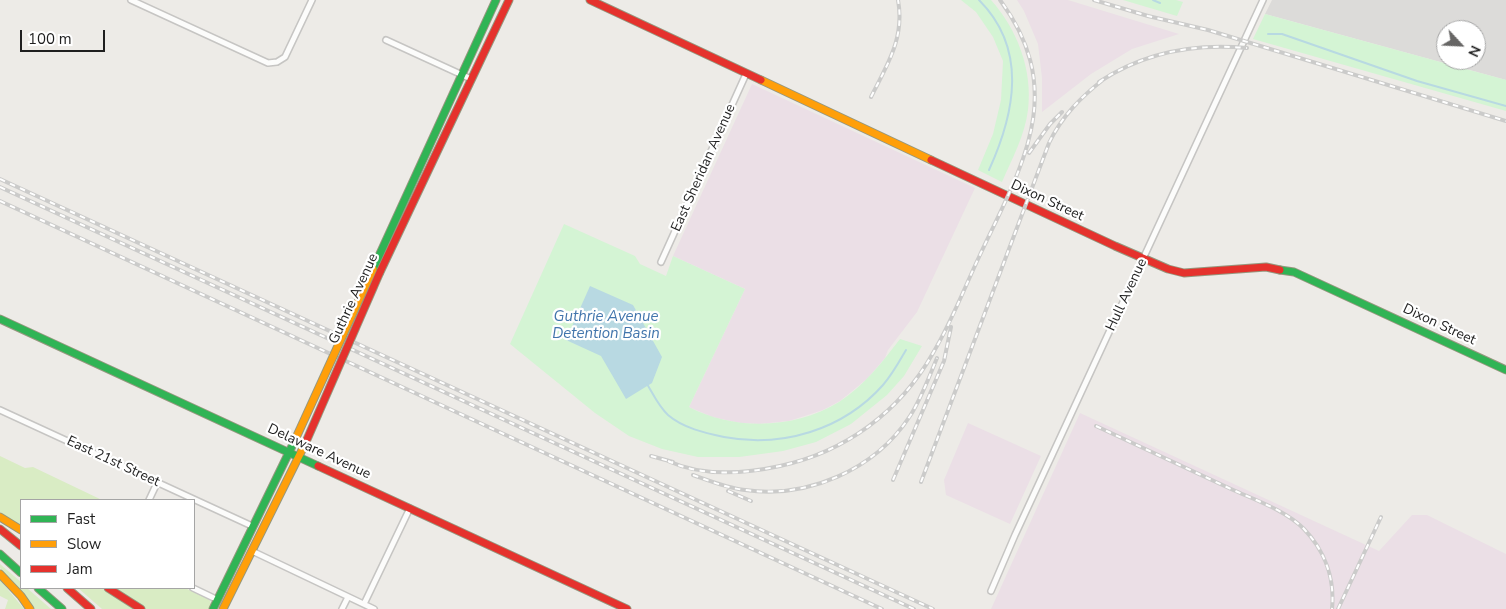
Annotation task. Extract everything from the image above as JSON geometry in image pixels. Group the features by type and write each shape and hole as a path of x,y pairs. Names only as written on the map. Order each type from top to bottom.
{"main road":[{"name":"Guthrie Avenue","path":"223,609 305,444 376,271 461,74 496,0"},
{"name":"Guthrie Avenue","path":"214,609 252,526 509,0"},
{"name":"Dixon Street","path":"590,0 1168,269 1184,273 1202,273 1266,267 1294,272 1506,370"},
{"name":"Delaware Avenue","path":"0,319 627,609"},
{"path":"0,517 20,529"},
{"path":"0,529 20,545"},
{"path":"0,554 20,572"},
{"path":"0,574 21,596 30,609"},
{"path":"39,589 62,609"},
{"path":"68,589 91,609"},
{"path":"110,589 141,609"}],"street":[{"path":"131,0 265,62 277,62 285,58 312,0"},
{"name":"Hull Avenue","path":"991,591 1015,535 1264,0"},
{"path":"386,40 471,78"},
{"name":"East Sheridan Avenue","path":"661,262 746,74"},
{"name":"East 21st Street","path":"0,410 192,499"},
{"path":"149,499 157,483"},
{"name":"East 21st Street","path":"195,500 252,526"},
{"path":"364,604 410,508"},
{"path":"252,551 374,609"},
{"path":"195,589 218,600"},
{"path":"342,609 348,597"}],"shaded area":[{"path":"1017,0 1068,0 1179,34 1132,49 1091,74 1042,112 1042,78 1038,44 1024,11"},
{"path":"1272,0 1506,0 1506,80 1469,70 1486,70 1486,20 1436,20 1436,61 1265,14"},
{"path":"752,84 975,188 917,312 888,350 885,358 868,378 840,401 823,410 789,421 759,424 740,423 712,417 689,407 745,289 673,256"},
{"path":"1080,413 1379,551 1412,515 1427,515 1506,554 1506,609 991,609"},
{"path":"968,423 1041,456 1010,524 946,495 944,480"}],"green space":[{"path":"961,0 991,0 1000,11 1015,37 1025,65 1029,95 1028,110 1018,147 1002,182 978,170 993,134 1001,100 1003,61 993,37 976,12"},
{"path":"1123,0 1176,0 1183,2 1177,16"},
{"path":"1265,14 1436,61 1436,70 1469,70 1506,80 1506,111 1253,39"},
{"path":"564,224 635,256 640,264 666,276 673,256 745,289 689,407 707,415 745,423 765,424 803,418 839,402 857,389 900,339 922,346 904,376 887,395 851,424 816,442 783,451 739,457 698,457 662,449 629,436 595,413 510,344"},
{"path":"0,456 25,468 33,467 100,499 20,499 20,525 0,512"},
{"path":"0,564 20,581 20,589 28,589 51,609 34,609 0,568"},
{"path":"0,580 24,609 5,609 8,600 0,596"},
{"path":"79,589 103,589 133,609 102,609"},
{"path":"115,589 187,589 209,599 211,604 211,609 145,609"}],"water":[{"name":"Guthrie Avenue Detention Basin","path":"590,286 633,305 662,357 652,383 626,399 601,356 566,340"}],"waterway":[{"path":"979,0 995,19 1005,39 1011,60 1010,104 1005,126 989,170"},
{"path":"1153,0 1160,3"},
{"path":"1268,34 1282,34 1417,81 1506,106"},
{"path":"647,384 665,412 680,423 709,434 724,437 768,440 810,432 849,414 867,401 883,385 906,350"}],"railway":[{"path":"871,97 897,39 900,14 898,0"},
{"path":"668,461 695,470 738,472 766,469 804,460 848,440 868,426 887,411 920,374 946,330 1010,192 1031,130 1035,98 1032,67 1021,34 1000,0"},
{"path":"1094,0 1148,16 1208,30 1506,121"},
{"path":"1099,82 1133,64 1170,52 1208,47 1247,48"},
{"path":"921,482 1049,143 1060,124 1073,108 1104,79"},
{"path":"1029,153 1050,124 1062,112"},
{"path":"0,179 933,609"},
{"path":"0,187 914,609"},
{"path":"0,201 882,609"},
{"path":"893,480 944,361 951,327"},
{"path":"693,475 732,488 768,492 792,490 838,477 859,466 878,452 895,435 914,409 937,358"},
{"path":"1096,426 1269,506 1296,522 1304,529 1323,556 1332,587 1332,609"},
{"path":"651,456 673,462"},
{"path":"728,491 751,501"},
{"path":"1338,609 1381,517"}],"traffic: fast":[{"path":"373,269 496,0"},
{"path":"1280,270 1294,272 1506,370"},
{"path":"0,319 318,466"},
{"path":"213,609 295,440"},
{"path":"0,554 20,572"},
{"path":"39,589 62,609"}],"traffic: slow":[{"path":"761,80 931,160"},
{"path":"295,440 373,269"},
{"path":"223,609 305,444"},
{"path":"0,517 20,529"},
{"path":"0,574 21,596 30,609"}],"traffic: jam":[{"path":"380,272 509,0"},
{"path":"590,0 761,80"},
{"path":"931,160 1168,269 1184,273 1266,267 1280,270"},
{"path":"305,444 380,272"},
{"path":"318,466 627,609"},
{"path":"0,529 20,545"},
{"path":"68,589 91,609"},
{"path":"110,589 141,609"}]}
